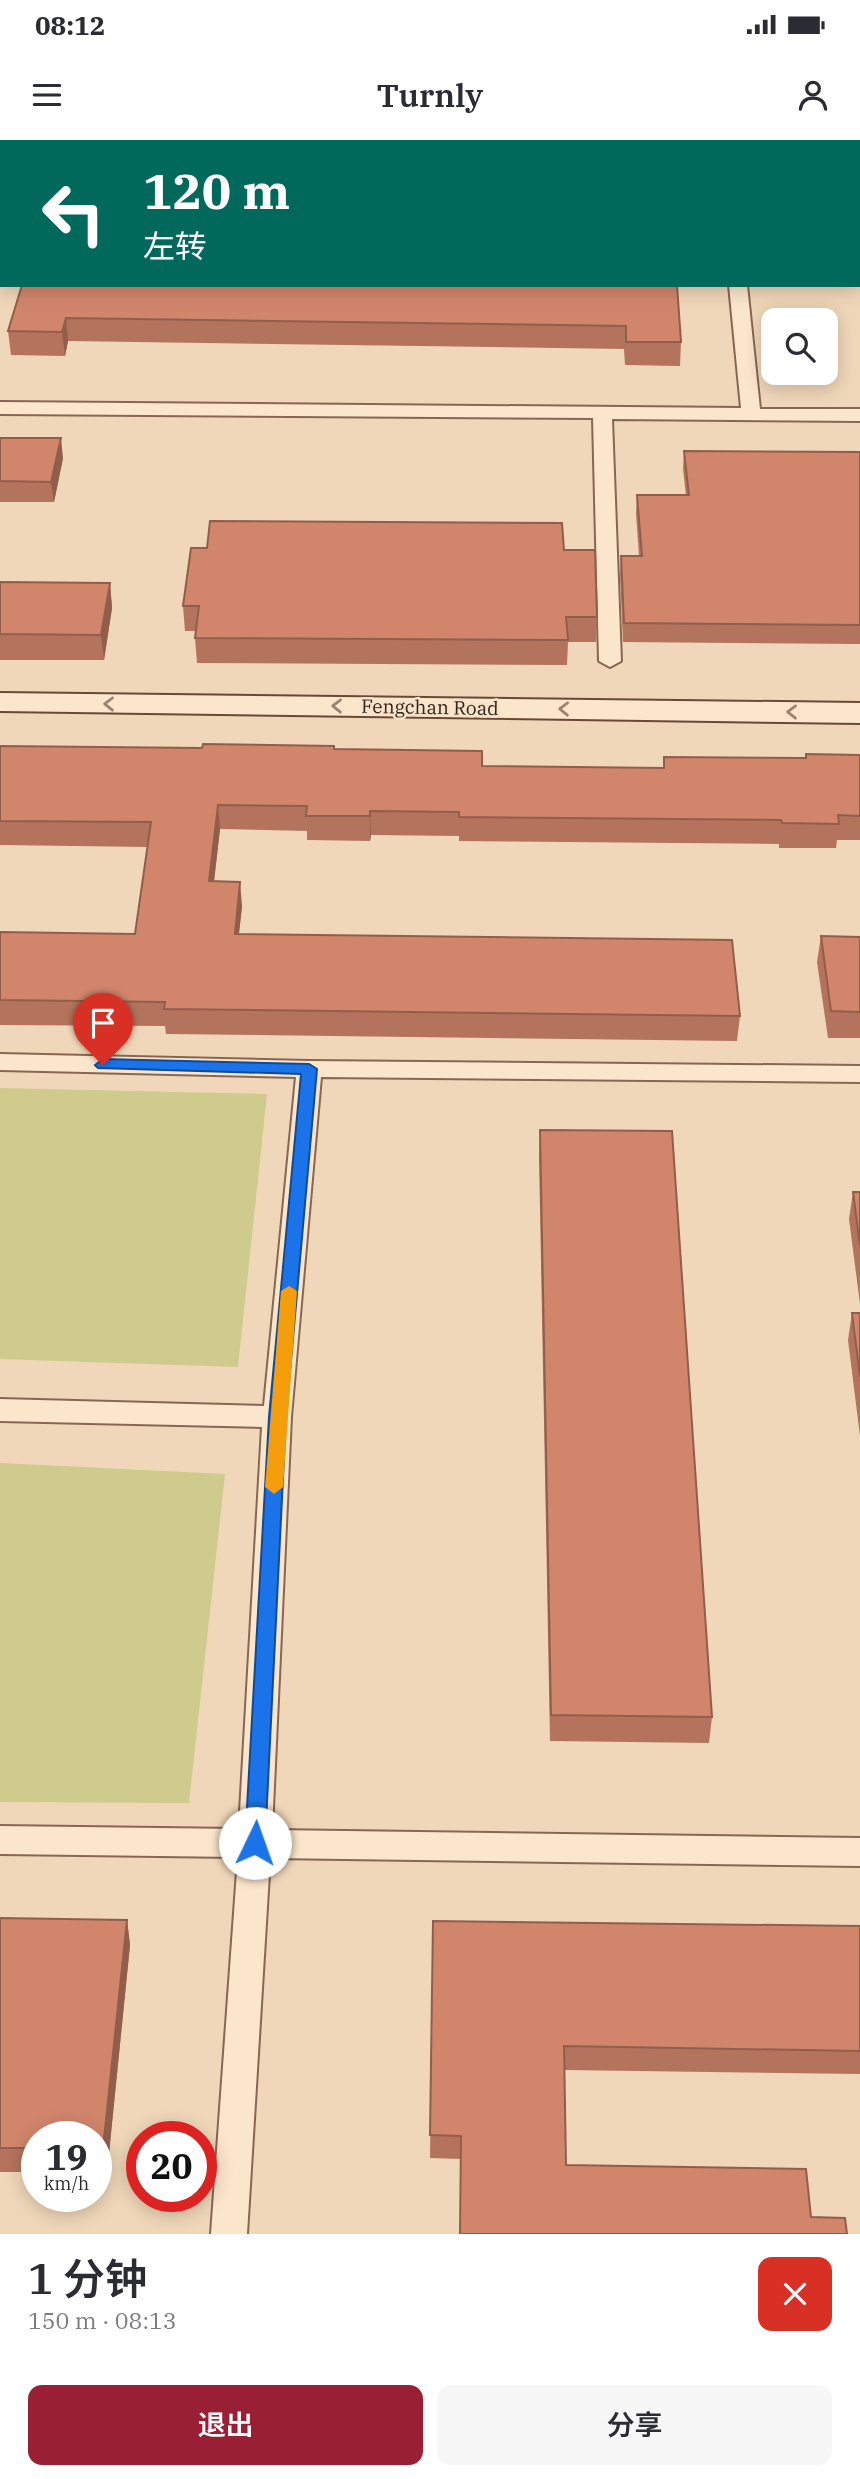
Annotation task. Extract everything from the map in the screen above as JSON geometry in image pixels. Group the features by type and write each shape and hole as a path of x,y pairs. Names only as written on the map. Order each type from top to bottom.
{"street":[{"name":"Fengchan Road","path":"0,702 860,713"}],"lane":[{"path":"737,287 751,414"},
{"path":"0,408 860,415"},
{"path":"602,413 610,661"},
{"path":"0,1062 309,1069 860,1074"},
{"path":"229,2234 255,1843 277,1417 309,1069"},
{"path":"0,1410 277,1417"},
{"path":"0,1840 860,1852"}],"shaded area":[{"path":"0,1088 267,1094 238,1367 0,1359"},
{"path":"0,1463 225,1474 189,1803 0,1802"}],"building":[{"path":"21,287 677,287 681,342 626,342 626,326 66,318 62,332 8,331"},
{"path":"0,438 61,438 51,482 0,481"},
{"path":"684,451 860,452 860,625 624,623 621,556 642,556 637,495 689,495"},
{"path":"210,521 562,523 564,550 595,550 597,617 566,617 568,640 195,638 199,606 183,606 191,548 207,548"},
{"path":"0,582 110,583 101,635 0,634"},
{"path":"203,744 482,751 482,766 664,768 664,757 806,758 806,754 860,755 860,816 838,815 839,824 782,823 781,820 459,817 459,812 370,811 370,816 306,816 307,806 218,805 209,881 240,882 235,934 732,940 740,1016 164,1009 165,1002 0,1000 0,932 135,934 151,822 0,821 0,746 202,748"},
{"path":"821,936 860,937 860,1012 831,1011"},
{"path":"540,1130 672,1131 712,1717 551,1715"},
{"path":"853,1192 860,1192 860,1245"},
{"path":"852,1313 860,1313 860,1377"},
{"path":"0,1918 127,1920 106,2121 21,2121 21,2148 0,2148"},
{"path":"433,1921 860,1926 860,2051 564,2046 566,2165 806,2169 811,2217 845,2218 847,2234 460,2234 461,2136 430,2135"}],"slow traffic":[{"path":"274,1487 277,1417 289,1291"}],"route":[{"path":"103,1065 309,1069 277,1417 255,1843"}]}
